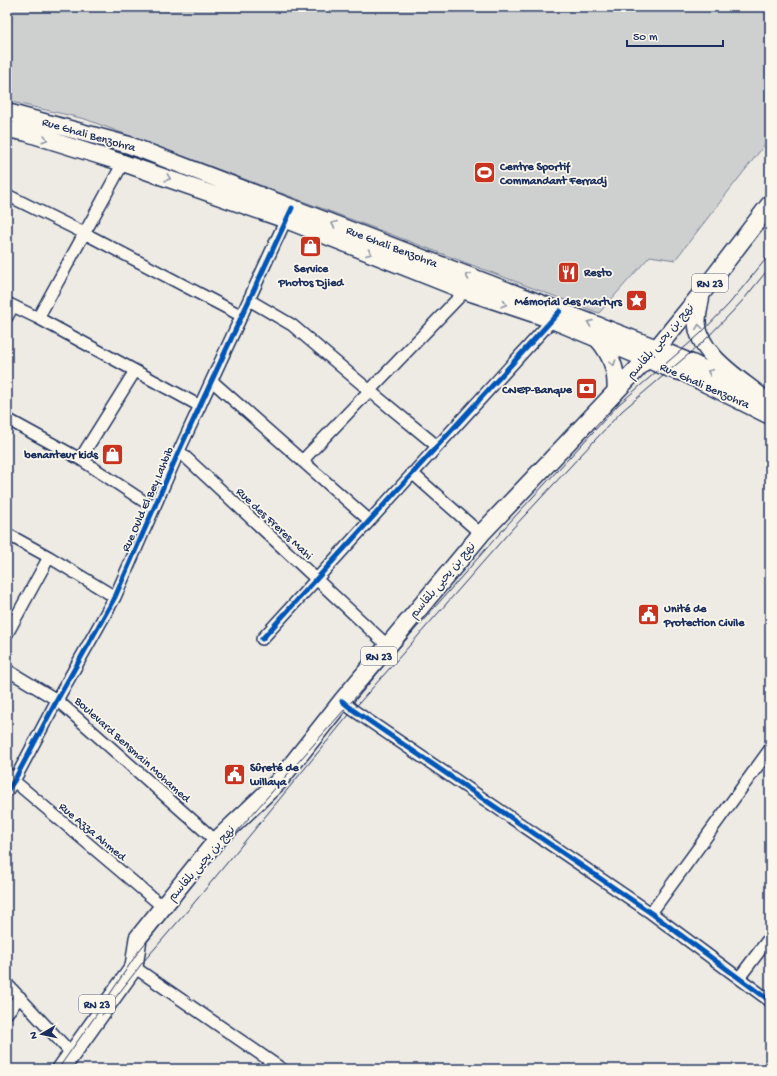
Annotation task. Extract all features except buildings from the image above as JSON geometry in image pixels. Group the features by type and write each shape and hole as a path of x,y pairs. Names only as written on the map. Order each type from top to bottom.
{"main road":[{"name":"Rue Ghali Benzohra","path":"7,112 128,145 465,291 556,316 598,339 651,353 670,369 684,372 770,416"},
{"name":"Rue Ghali Benzohra","path":"7,129 27,133 289,214 556,316 765,399"},
{"name":"نهج بن يحيى بلقاسم","path":"134,967 138,938 216,840 278,782 342,701 481,534 651,353 701,294 770,204"},
{"path":"701,294 697,322 703,342 717,360 765,399"},
{"path":"598,339 610,354 616,372 616,391"},
{"name":"RN 23","path":"61,1069 72,1054 73,1044 114,975 123,968 134,967"}],"street":[{"path":"38,318 123,163"},
{"path":"7,195 84,233 242,316"},
{"name":"Rue Ould El Bey Lahbib","path":"7,791 10,777 57,700 115,597 179,451 289,214"},
{"path":"302,462 465,291"},
{"path":"249,300 292,324 437,446"},
{"path":"7,317 10,304 200,406"},
{"path":"262,639 412,472 556,316"},
{"path":"80,459 135,371"},
{"path":"212,381 369,520"},
{"path":"7,419 80,459 154,508"},
{"name":"Rue des Freres Mahi","path":"179,451 388,646"},
{"path":"412,472 481,534"},
{"path":"7,534 49,557 115,597"},
{"path":"7,634 49,557"},
{"name":"Boulevard Bensmain Mohamed","path":"7,670 57,700 216,840"},
{"path":"342,701 651,914 770,1001"},
{"path":"651,914 770,749"},
{"name":"Rue Azza Ahmed","path":"10,777 163,907"},
{"path":"738,978 769,939"},
{"path":"134,967 268,1065 282,1069"},
{"path":"7,984 72,1054"},
{"path":"7,1013 20,997"}],"shaded area":[{"name":"Centre Sportif Commandant Ferradj","path":"7,7 770,7 770,138 675,260 650,256 599,313 85,119 7,101"}],"tram line":[{"path":"58,1069 138,952 219,852 508,524 618,405 700,334 729,304 770,254"},
{"path":"102,1015 143,962 189,909 353,710 512,529 622,411 703,342 744,299 770,267"}],"cycle path":[{"path":"7,791 14,781 57,700 115,597 179,451 292,208"},
{"path":"262,639 560,311"},
{"path":"342,701 651,913 770,1001"}],"place":[{"name":"Centre Sportif Commandant Ferradj","path":"485,173"},
{"name":"Service Photos Djied","path":"311,247"},
{"name":"Resto","path":"568,272"},
{"name":"Mémorial des Martyrs","path":"637,301"},
{"name":"CNEP-Banque","path":"587,389"},
{"name":"benanteur kids","path":"113,454"},
{"name":"Unité de Protection Civile","path":"649,615"},
{"name":"Sûreté de willaya","path":"234,774"}]}
